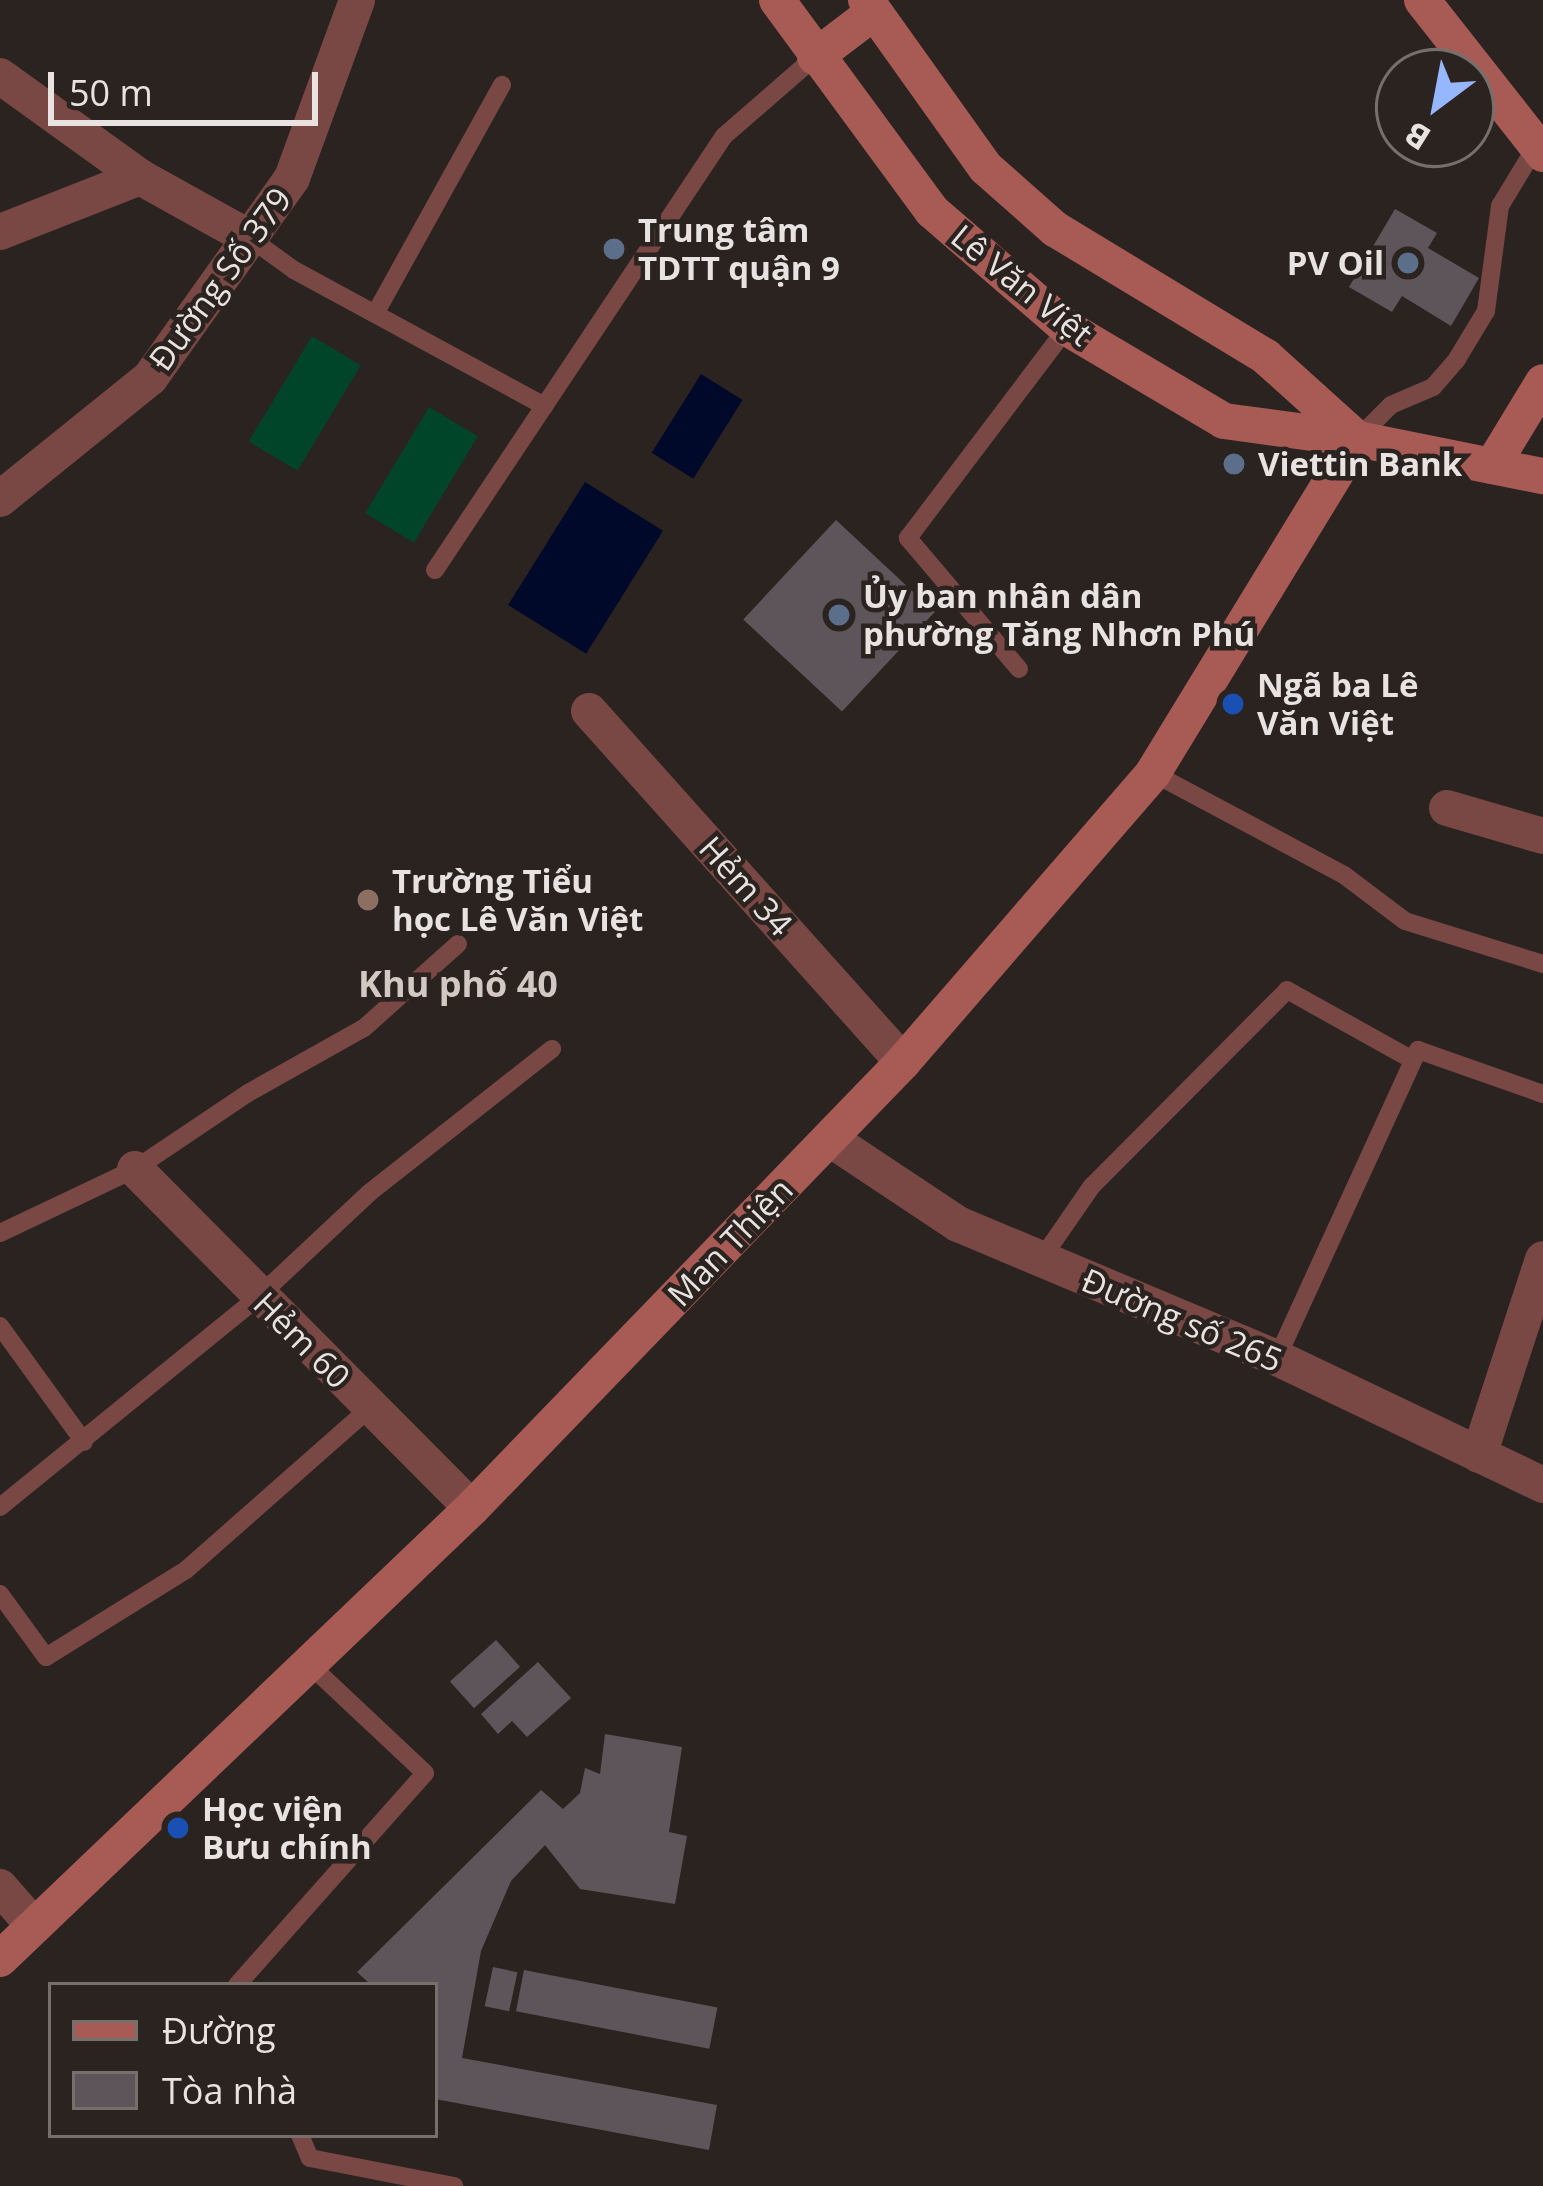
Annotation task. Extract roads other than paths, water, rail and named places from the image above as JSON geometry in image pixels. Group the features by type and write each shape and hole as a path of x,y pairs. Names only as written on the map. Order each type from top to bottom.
{"street":[{"name":"Đường Số 379","path":"0,500 150,378 246,236 292,178 307,150 357,0"},
{"name":"Lê Văn Việt","path":"777,0 932,211 1067,328 1224,421 1357,439 1543,476"},
{"path":"1422,0 1540,150"},
{"path":"815,57 877,4"},
{"name":"Lê Văn Việt","path":"877,4 986,168 1055,229 1266,357 1357,439"},
{"path":"0,76 140,177 246,236"},
{"path":"0,232 140,177"},
{"path":"1492,466 1543,382"},
{"name":"Man Thiện","path":"0,1959 472,1508 903,1062 1153,773 1357,439"},
{"name":"Hẻm 34","path":"589,711 903,1062"},
{"path":"1447,808 1543,836"},
{"name":"Đường số 265","path":"830,1139 958,1224 1277,1358 1543,1485"},
{"name":"Hẻm 60","path":"136,1168 258,1297 472,1508"},
{"path":"1479,1455 1543,1259"},
{"path":"0,1886 34,1926"}],"lane":[{"path":"435,570 724,136 815,57"},
{"path":"375,314 502,85"},
{"path":"1357,439 1391,405 1433,387 1467,343 1486,311 1500,206 1540,150"},
{"path":"246,236 294,270 544,406"},
{"path":"1019,669 908,538 1067,328"},
{"path":"1153,773 1344,875 1405,921 1543,964"},
{"path":"0,1233 136,1168 248,1093 364,1028 458,944"},
{"path":"1040,1261 1091,1186 1288,990 1415,1055 1543,1094"},
{"path":"0,1507 258,1297 369,1193 553,1048"},
{"path":"1277,1358 1415,1055"},
{"path":"0,1326 84,1442"},
{"path":"0,1594 46,1658 186,1570 370,1408"},
{"path":"240,1982 425,1772 309,1664"},
{"path":"301,2138 310,2158 454,2186"}],"water":[{"path":"701,374 743,400 693,479 652,453"},
{"path":"585,482 663,531 586,654 508,605"}],"place":[{"name":"Trung tâm TDTT quận 9","path":"614,249"},
{"name":"PV Oil","path":"1408,263"},
{"name":"Viettin Bank","path":"1234,464"},
{"name":"Ủy ban nhân dân phường Tăng Nhơn Phú","path":"839,615"},
{"name":"Ngã ba Lê Văn Việt","path":"1233,704"},
{"name":"Trường Tiểu học Lê Văn Việt","path":"368,900"},
{"name":"Học viện Bưu chính","path":"178,1828"}],"district":[{"name":"Khu phố 40","path":"458,984"}]}
